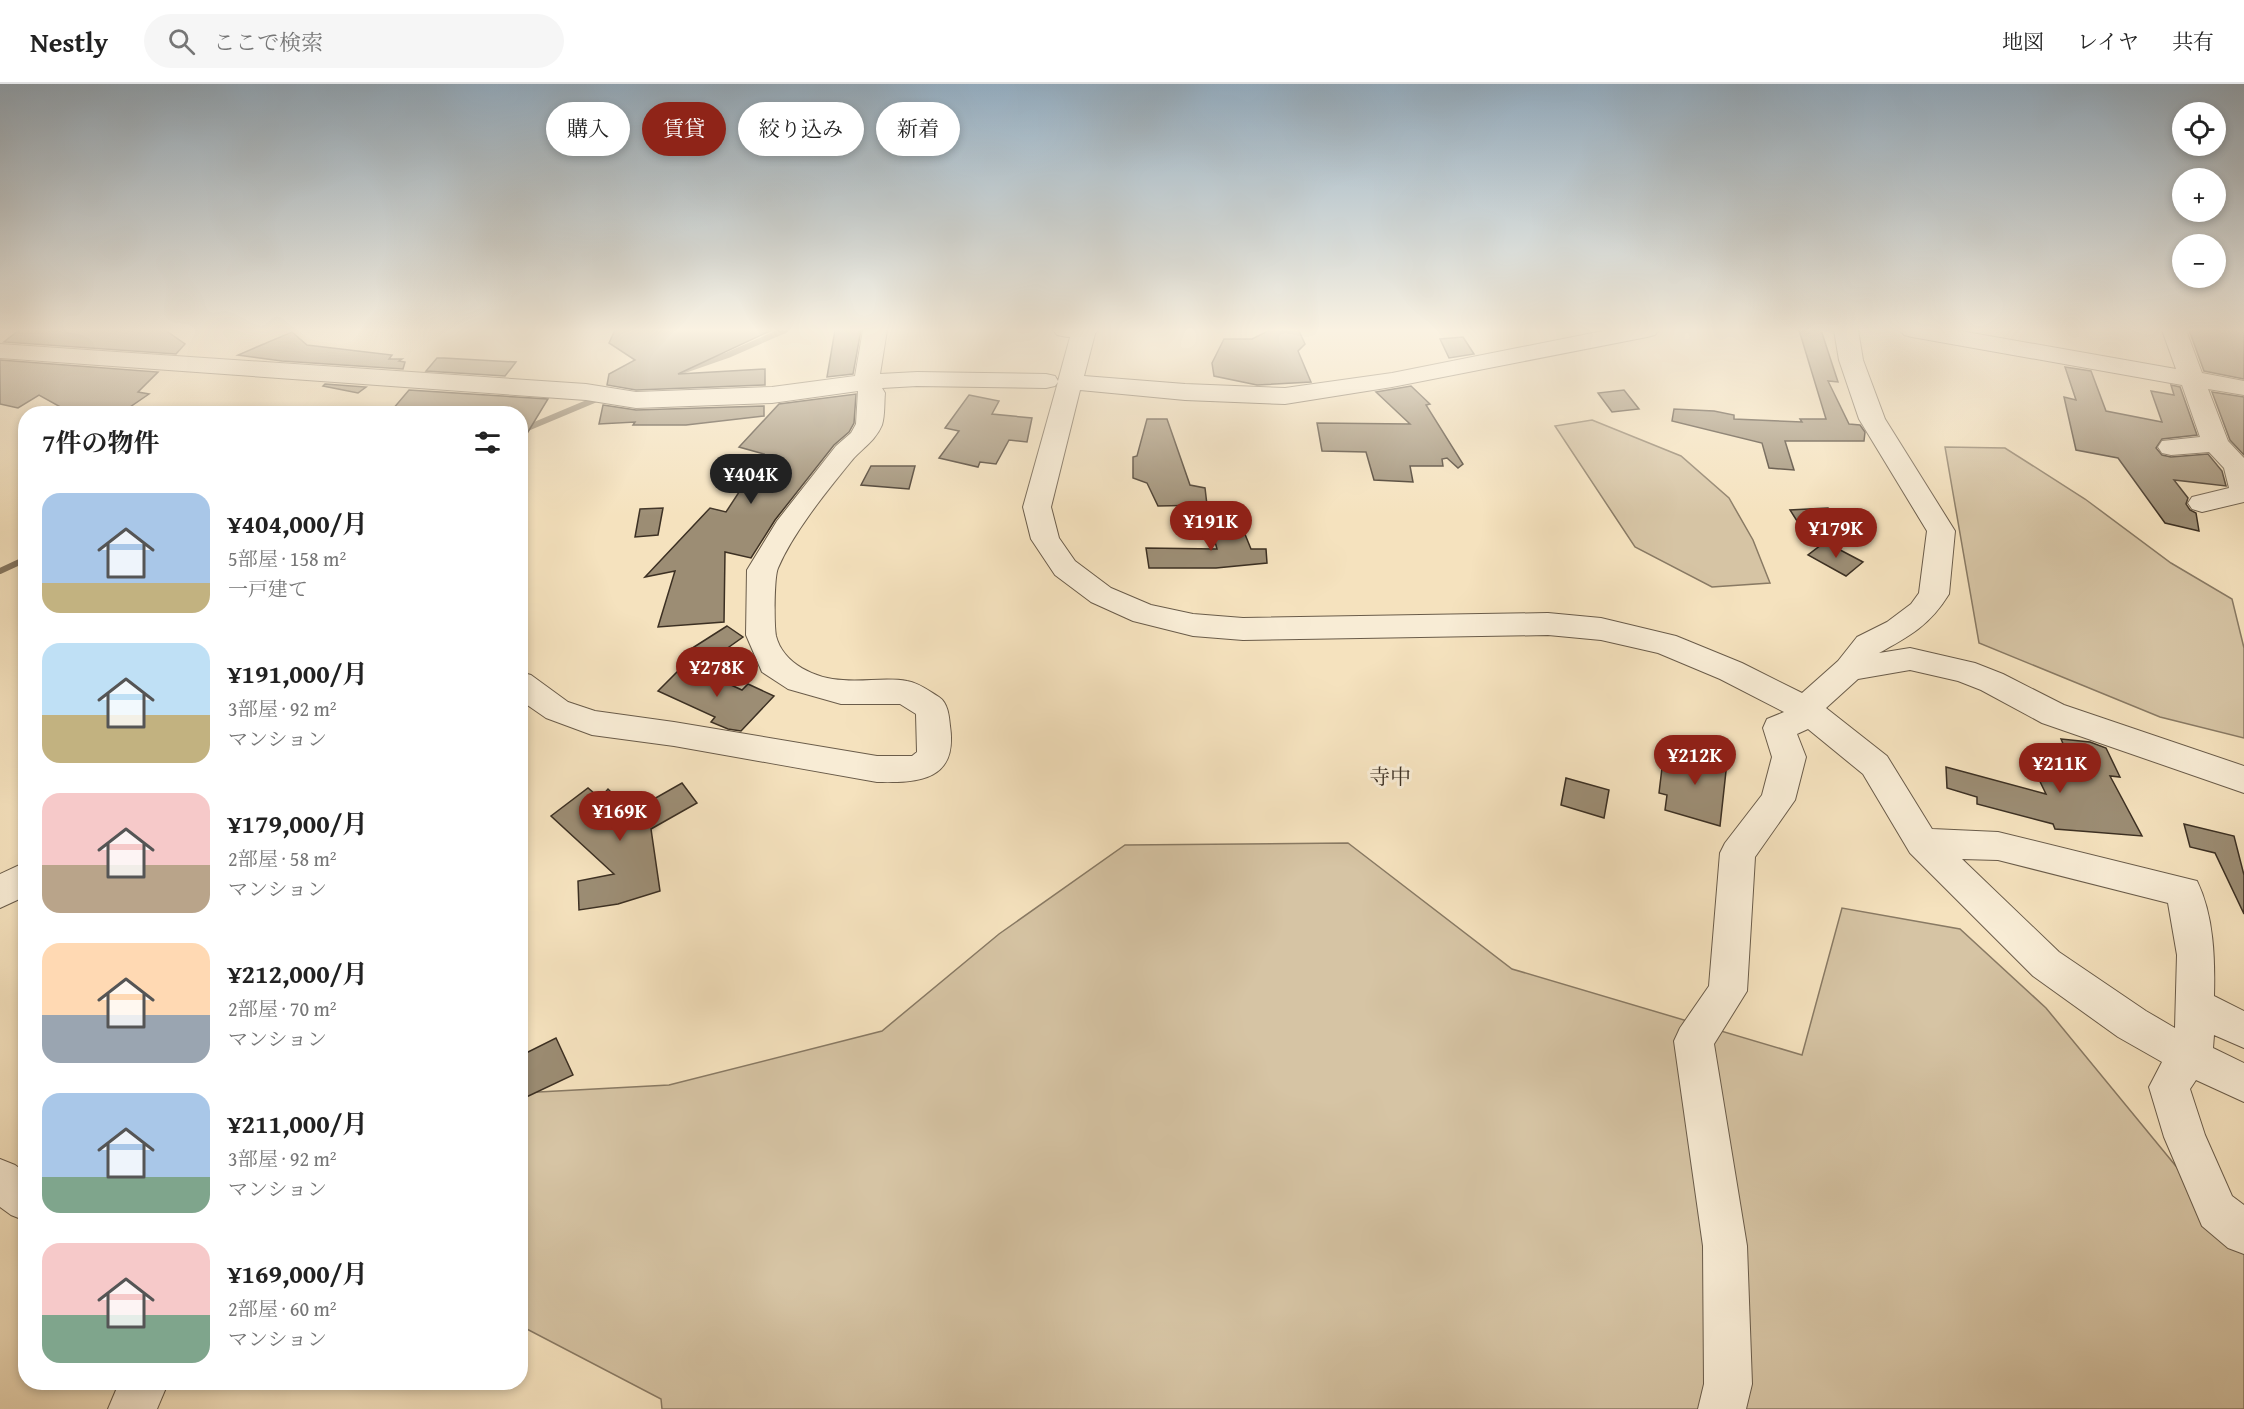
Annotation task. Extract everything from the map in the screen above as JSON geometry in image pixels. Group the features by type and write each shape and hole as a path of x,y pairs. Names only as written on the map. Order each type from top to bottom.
{"street":[{"path":"584,392 636,400 772,395 795,392"},
{"path":"528,688 557,710 592,723 624,729 674,734 878,769 909,771 932,761 936,753 930,708 919,699 906,692 841,692 799,681 773,664 761,635 762,570 788,527 845,452 861,438 869,424 871,392"},
{"path":"1068,392 1037,507 1046,539 1065,568 1101,596 1144,614 1193,625 1243,629 1548,624 1601,629 1665,644 1731,671 1805,709 1875,765 1922,843 2046,964 2132,1024 2188,1056 2244,1083"},
{"path":"1183,392 1285,396 1313,392"},
{"path":"1722,1409 1728,1384 1725,1246 1694,1041 1728,991 1738,853 1778,800 1789,757 1779,728 1803,718 1805,709 1849,669 1868,645 1898,630 1922,611 1934,594 1941,531 1872,418 1863,392"},
{"path":"2196,392 2216,444 2241,466 2239,480 2244,492 2202,503"},
{"path":"2171,447 2216,444"},
{"path":"1849,669 1910,659 1964,671 1992,682 2053,714 2183,757 2244,780"},
{"path":"1922,843 1998,846 2184,892 2196,955 2194,1047 2169,1087 2185,1137 2217,1211 2244,1232"},
{"path":"0,893 18,882"},
{"path":"2195,1006 2244,1030"},
{"path":"0,1180 18,1194"},
{"path":"132,1409 141,1390"}],"shaded area":[{"path":"1592,420 1681,456 1729,498 1753,540 1770,583 1712,587 1635,547 1555,426"},
{"path":"1945,447 2005,448 2085,499 2171,563 2232,599 2244,648 2244,738 2160,717 1979,643"},
{"path":"1348,843 1512,969 1802,1055 1842,908 1960,929 2046,1008 2244,1249 2244,1409 662,1409 661,1399 528,1330 528,1093 669,1085 882,1031 999,934 1125,845"}],"building":[{"path":"0,392 138,392 149,394 131,406 59,406 39,395 18,408 0,404"},
{"path":"407,392 548,399 528,432 528,406 395,406"},
{"path":"1376,392 1417,392 1430,404 1426,405 1463,464 1458,468 1447,458 1442,459 1443,466 1410,466 1413,482 1374,480 1366,452 1322,451 1317,423 1410,424"},
{"path":"1625,392 1639,409 1612,412 1598,393"},
{"path":"1818,392 1833,392 1849,424 1860,425 1865,432 1864,441 1785,441 1794,470 1769,468 1762,443 1672,421 1674,409 1714,411 1734,415 1734,419 1802,422 1800,419 1826,419"},
{"path":"2073,392 2099,392 2106,411 2162,422 2151,392 2174,395 2173,392 2182,392 2197,435 2162,439 2156,448 2162,455 2171,457 2208,454 2222,471 2226,486 2174,480 2188,498 2186,504 2190,510 2196,513 2199,531 2165,523 2118,458 2076,450 2064,397 2076,400"},
{"path":"2212,392 2244,397 2244,455 2230,440"},
{"path":"856,394 854,423 849,432 834,445 775,520 751,558 725,552 724,622 658,627 675,571 645,577 710,508 726,512 764,454 739,447 779,404"},
{"path":"969,395 999,401 992,414 1032,418 1027,442 1009,440 996,464 980,462 978,467 939,458 959,431 945,428"},
{"path":"603,405 636,410 764,406 764,416 686,425 633,425 635,422 599,424"},
{"path":"1147,419 1167,419 1190,485 1205,488 1207,505 1158,506 1147,483 1133,478 1133,457 1137,456"},
{"path":"871,466 915,466 909,489 861,485"},
{"path":"663,508 658,535 635,537 640,509"},
{"path":"1828,508 1844,531 1804,532 1790,510"},
{"path":"1240,522 1251,549 1266,549 1267,563 1216,568 1149,568 1146,548 1217,549 1210,524"},
{"path":"1825,542 1863,562 1846,576 1808,555"},
{"path":"727,626 743,637 705,664 683,654"},
{"path":"685,664 742,690 748,684 774,696 741,731 728,729 711,722 715,717 658,691"},
{"path":"2061,739 2090,742 2106,748 2120,777 2110,776 2142,836 2055,829 2053,824 1977,804 1977,797 1947,788 1946,767 2046,794 2034,769 2075,772"},
{"path":"1674,747 1727,762 1720,826 1665,810 1667,795 1659,793 1662,768 1671,770"},
{"path":"1566,778 1609,790 1604,818 1561,805"},
{"path":"682,783 697,803 651,829 660,891 618,904 579,910 578,881 614,874 551,816 588,788 600,798 608,789 631,812"},
{"path":"2184,824 2234,836 2244,875 2244,914 2215,853 2190,847"},
{"path":"556,1038 573,1075 528,1096 528,1052"}],"waterway":[{"path":"528,428 599,398"},
{"path":"0,571 18,563"}],"district":[{"name":"寺中","path":"1390,776"}]}
